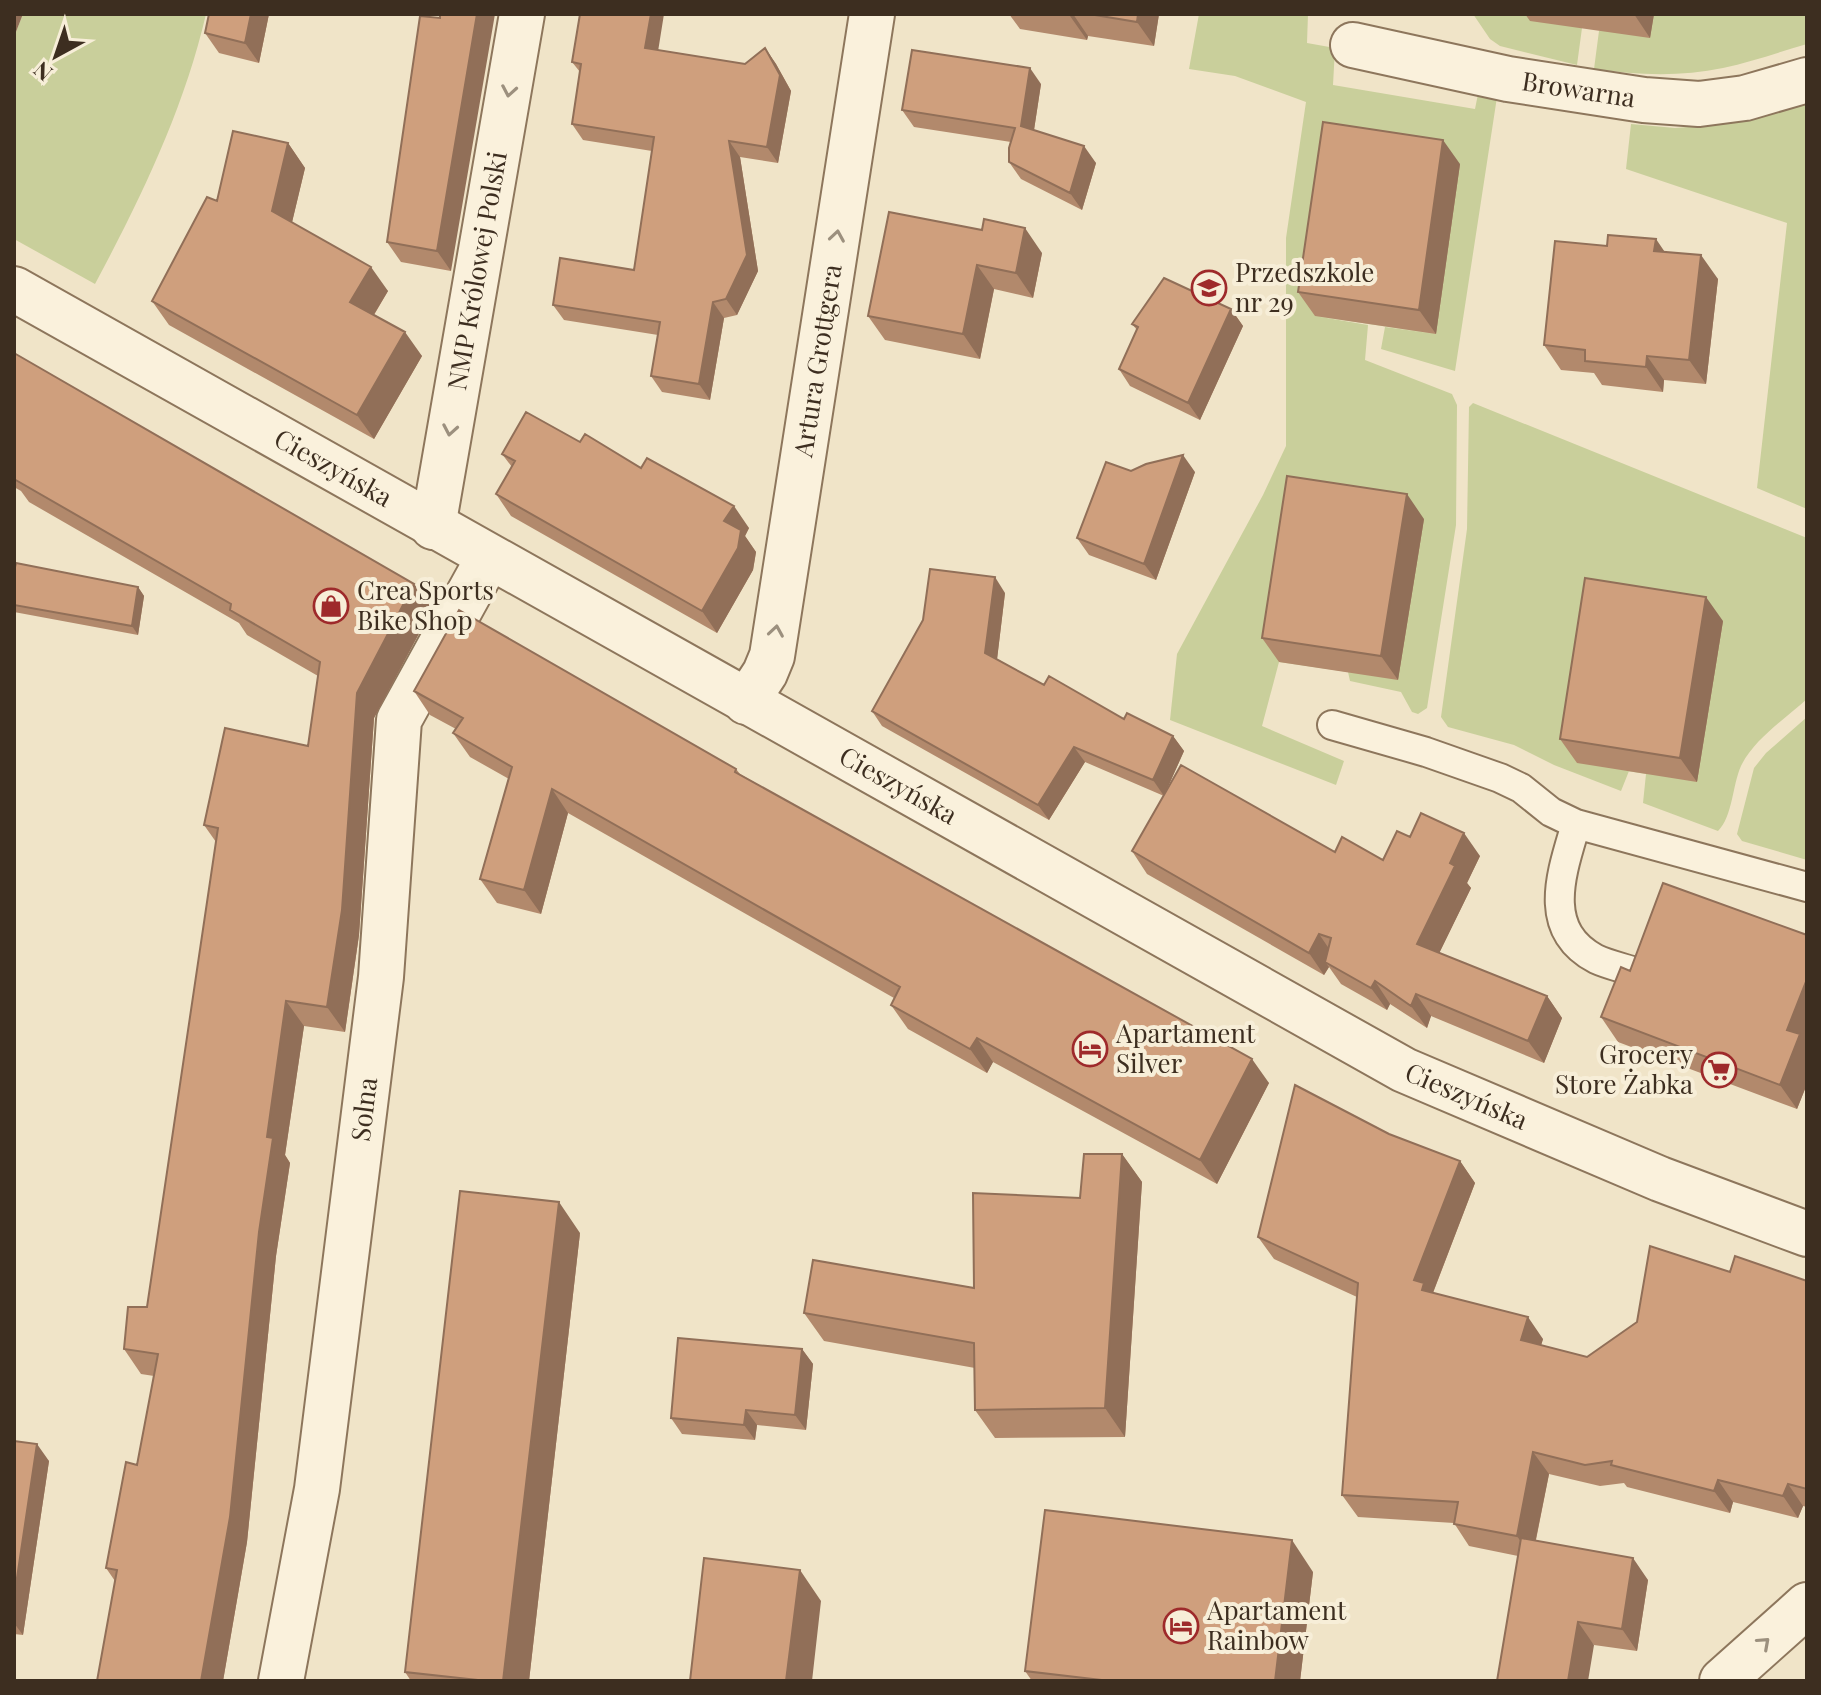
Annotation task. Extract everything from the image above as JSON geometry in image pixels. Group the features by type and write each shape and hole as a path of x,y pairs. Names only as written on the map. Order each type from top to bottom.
{"street":[{"name":"NMP Królowej Polski","path":"433,527 522,14"},
{"name":"Artura Grottgera","path":"746,702 772,656 872,14"},
{"name":"Browarna","path":"1353,45 1508,79 1644,100 1699,104 1745,98 1807,80"},
{"name":"Cieszyńska","path":"14,289 1404,1070 1660,1179 1807,1234"},
{"name":"Solna","path":"281,1681 317,1489 381,977 399,720 489,557"},
{"path":"1722,1681 1807,1605"}],"lane":[{"path":"1332,725 1426,752 1500,778 1521,788 1551,812 1576,824 1807,887"},
{"path":"1576,824 1559,883 1559,910 1568,933 1581,950 1599,960 1638,973"}],"green space":[{"path":"23,14 206,14 186,84 160,152 95,284 14,239 14,37"},
{"path":"1199,14 1308,14 1307,43 1335,48 1333,85 1475,109 1478,94 1497,97 1455,371 1381,349 1385,327 1436,334 1315,316 1368,325 1365,360 1452,394 1457,405 1456,525 1427,708 1418,714 1412,712 1401,692 1350,681 1348,672 1279,662 1262,726 1344,761 1336,785 1170,720 1177,654 1286,446 1286,238 1306,102 1235,76 1189,69"},
{"path":"1473,14 1531,14 1582,28 1577,65 1500,46 1490,39"},
{"path":"1654,14 1807,14 1807,44 1734,66 1691,73 1642,74 1594,69 1599,31"},
{"path":"1807,100 1807,509 1757,488 1787,223 1626,169 1631,124 1675,128 1715,125"},
{"path":"1473,403 1807,538 1807,699 1762,738 1747,756 1738,774 1727,817 1718,831 1643,803 1646,774 1629,771 1621,791 1554,765 1514,745 1448,727 1441,717 1467,529 1469,407"},
{"path":"1807,717 1807,860 1742,841 1737,834 1754,768 1766,753"}],"building":[{"path":"209,14 251,14 245,43 205,33"},
{"path":"440,14 477,14 437,251 387,242 420,16 440,18"},
{"path":"580,14 651,14 645,48 745,64 765,48 780,75 767,147 729,141 747,255 726,299 713,302 699,384 651,376 660,322 553,305 560,258 634,270 654,137 572,124 581,64 572,62"},
{"path":"1089,14 1138,14 1137,22"},
{"path":"912,50 1030,68 1021,126 1084,146 1070,193 1009,162 1009,148 1015,128 902,110"},
{"path":"1323,122 1443,140 1419,310 1298,292"},
{"path":"233,131 288,143 272,211 371,267 350,302 405,332 357,415 152,301 207,197 217,201"},
{"path":"889,212 982,230 984,219 1025,228 1016,273 977,265 963,334 868,316"},
{"path":"1608,235 1656,239 1654,251 1701,255 1689,360 1647,356 1646,367 1585,361 1585,350 1544,345 1555,241 1607,246"},
{"path":"1164,278 1231,309 1188,403 1119,369 1138,327 1132,324"},
{"path":"14,353 414,584 357,693 342,910 327,1007 286,1001 267,1137 273,1138 259,1232 230,1517 201,1681 97,1681 117,1570 106,1568 126,1462 137,1465 158,1354 124,1349 128,1307 147,1307 218,828 204,825 225,728 308,746 320,662 230,610 231,604 14,479"},
{"path":"526,412 580,442 585,434 641,468 647,458 734,506 724,521 741,530 738,548 702,611 496,494 515,461 502,454"},
{"path":"1183,455 1144,564 1077,538 1106,462 1131,471"},
{"path":"1287,476 1407,494 1381,656 1262,638"},
{"path":"16,563 138,587 132,626 14,605"},
{"path":"930,569 995,577 985,653 1044,685 1049,676 1124,719 1127,713 1173,736 1153,780 1074,747 1038,805 872,711 923,620"},
{"path":"1585,578 1706,597 1680,758 1560,739"},
{"path":"459,610 736,769 735,772 1252,1059 1200,1160 977,1038 970,1049 891,1005 900,987 552,789 524,890 480,879 512,767 453,733 463,718 414,691"},
{"path":"1181,765 1335,852 1342,837 1383,860 1397,831 1410,837 1421,813 1464,833 1450,863 1455,866 1417,944 1547,996 1528,1041 1416,994 1411,1006 1375,981 1371,988 1325,962 1331,938 1319,934 1309,953 1132,851"},
{"path":"1663,883 1807,935 1807,979 1787,1030 1800,1034 1780,1085 1601,1017 1621,967 1630,971"},
{"path":"1295,1085 1389,1134 1460,1161 1414,1280 1424,1283 1422,1290 1528,1317 1521,1340 1587,1357 1637,1322 1650,1246 1730,1272 1735,1256 1807,1281 1807,1489 1788,1484 1783,1496 1718,1480 1714,1491 1611,1465 1612,1461 1585,1465 1533,1452 1517,1536 1454,1524 1458,1502 1342,1495 1358,1283 1258,1237"},
{"path":"1084,1154 1122,1154 1105,1408 975,1410 974,1343 804,1313 813,1260 974,1288 973,1193 1080,1198"},
{"path":"460,1191 559,1202 503,1681 405,1672"},
{"path":"678,1338 802,1349 795,1415 746,1410 744,1425 671,1418"},
{"path":"14,1441 37,1444 14,1598"},
{"name":"Apartament Rainbow","path":"1045,1510 1292,1540 1275,1681 1110,1681 1025,1671"},
{"path":"1521,1538 1633,1558 1622,1629 1578,1622 1568,1681 1497,1681"},
{"path":"704,1558 800,1570 786,1681 690,1681"}],"place":[{"name":"Przedszkole nr 29","path":"1209,288"},
{"name":"Crea Sports Bike Shop","path":"331,606"},
{"name":"Apartament Silver","path":"1090,1049"},
{"name":"Grocery Store Żabka","path":"1719,1070"},
{"name":"Apartament Rainbow","path":"1181,1626"}]}
